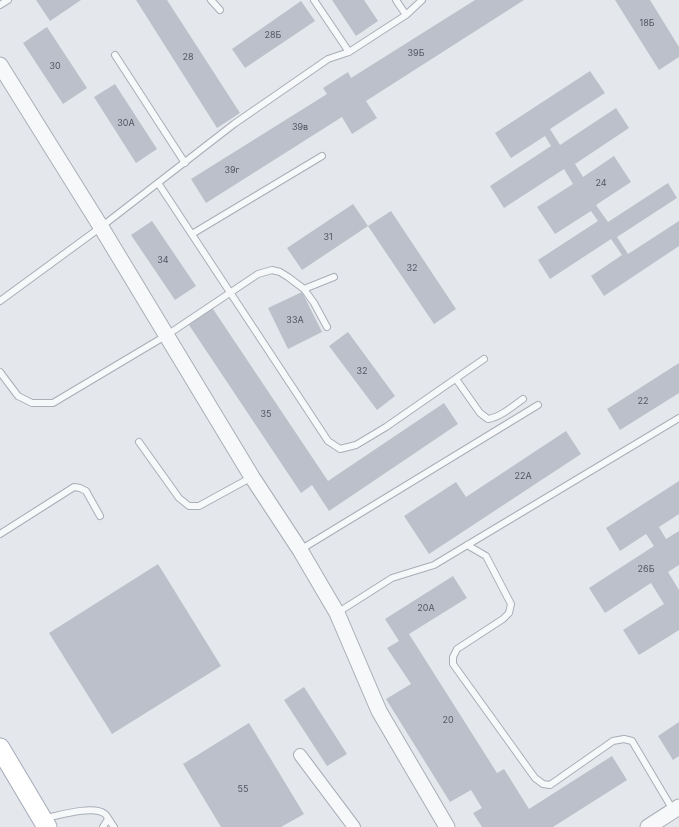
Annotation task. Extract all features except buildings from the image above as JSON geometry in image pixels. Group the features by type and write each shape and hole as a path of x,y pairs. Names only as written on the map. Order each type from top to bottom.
{"main road":[{"path":"0,748 45,823"}],"street":[{"path":"0,65 101,227 252,477 300,550 337,613 379,711 447,827"},
{"path":"300,755 354,827"},
{"path":"648,827 676,809"}],"lane":[{"path":"0,5 8,0"},
{"path":"211,0 220,10"},
{"path":"314,0 349,52"},
{"path":"396,0 406,14"},
{"path":"0,301 101,227 234,124 328,59 349,52 406,14 422,0"},
{"path":"115,55 185,163"},
{"path":"192,234 322,156"},
{"path":"158,183 328,440 340,449 356,445 386,427 484,359"},
{"path":"0,372 18,396 32,403 53,403 167,335 258,274 272,270 280,272 304,290 314,303 327,327"},
{"path":"304,290 334,277"},
{"path":"456,379 480,413 488,419 500,415 523,399"},
{"path":"300,550 538,405"},
{"path":"337,613 392,578 434,565 679,418"},
{"path":"139,442 179,498 189,506 199,506 252,477"},
{"path":"0,534 74,488 80,488 86,491 100,516"},
{"path":"467,545 486,556 511,604 508,613 503,619 457,649 453,657 453,664 535,778 543,784 550,785 613,740 624,739 632,741 676,809"},
{"path":"45,823 88,810 97,810 106,814 114,827"},
{"path":"103,827 108,819"}]}
